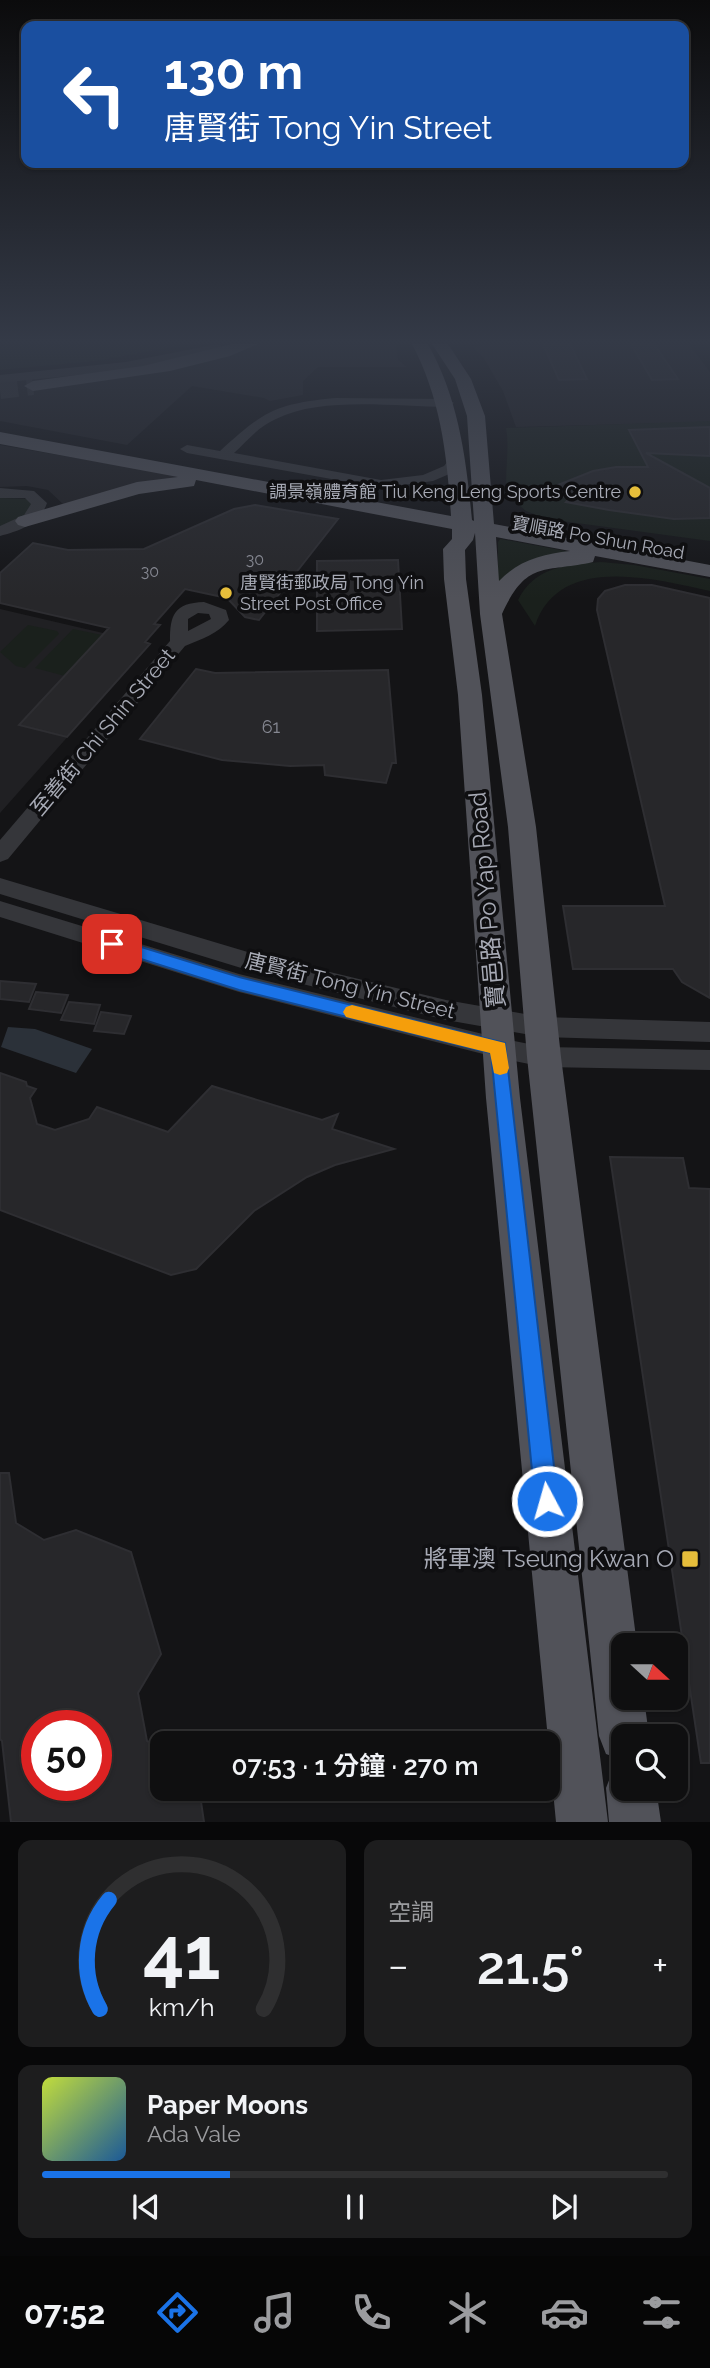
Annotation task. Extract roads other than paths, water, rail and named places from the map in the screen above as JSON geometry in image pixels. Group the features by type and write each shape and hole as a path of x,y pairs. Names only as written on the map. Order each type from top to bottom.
{"main road":[{"path":"9,429 456,527"},
{"name":"寶邑路 Po Yap Road","path":"452,429 457,459 455,579 470,695 498,1034 582,1822"},
{"name":"寶邑路 Po Yap Road","path":"477,429 491,614 522,827 543,1042 623,1724"},
{"path":"0,438 198,474 456,527"},
{"path":"24,521 146,486 182,482 237,483"},
{"name":"寶順路 Po Shun Road","path":"456,527 486,524 704,565"},
{"path":"491,614 498,595 513,577 524,570 553,560 595,557 704,565"},
{"path":"633,1801 635,1822"}],"street":[{"path":"224,455 253,429"},
{"path":"187,449 381,484 426,479 449,469 457,459"},
{"path":"0,493 23,493 37,500 37,511 24,521 0,531"},
{"name":"至善街 Chi Shin Street","path":"0,854 179,642"},
{"name":"唐賢街 Tong Yin Street","path":"0,886 251,962 446,1010 498,1034"},
{"name":"唐賢街 Tong Yin Street","path":"0,909 239,984 543,1042 710,1060"},
{"name":"唐賢街 Tong Yin Street","path":"543,1042 710,1032"}],"place":[{"name":"調景嶺體育館 Tiu Keng Leng Sports Centre","path":"635,492"},
{"name":"唐賢街郵政局 Tong Yin Street Post Office","path":"226,593"},
{"name":"將軍澳 Tseung Kwan O","path":"690,1559"}]}
